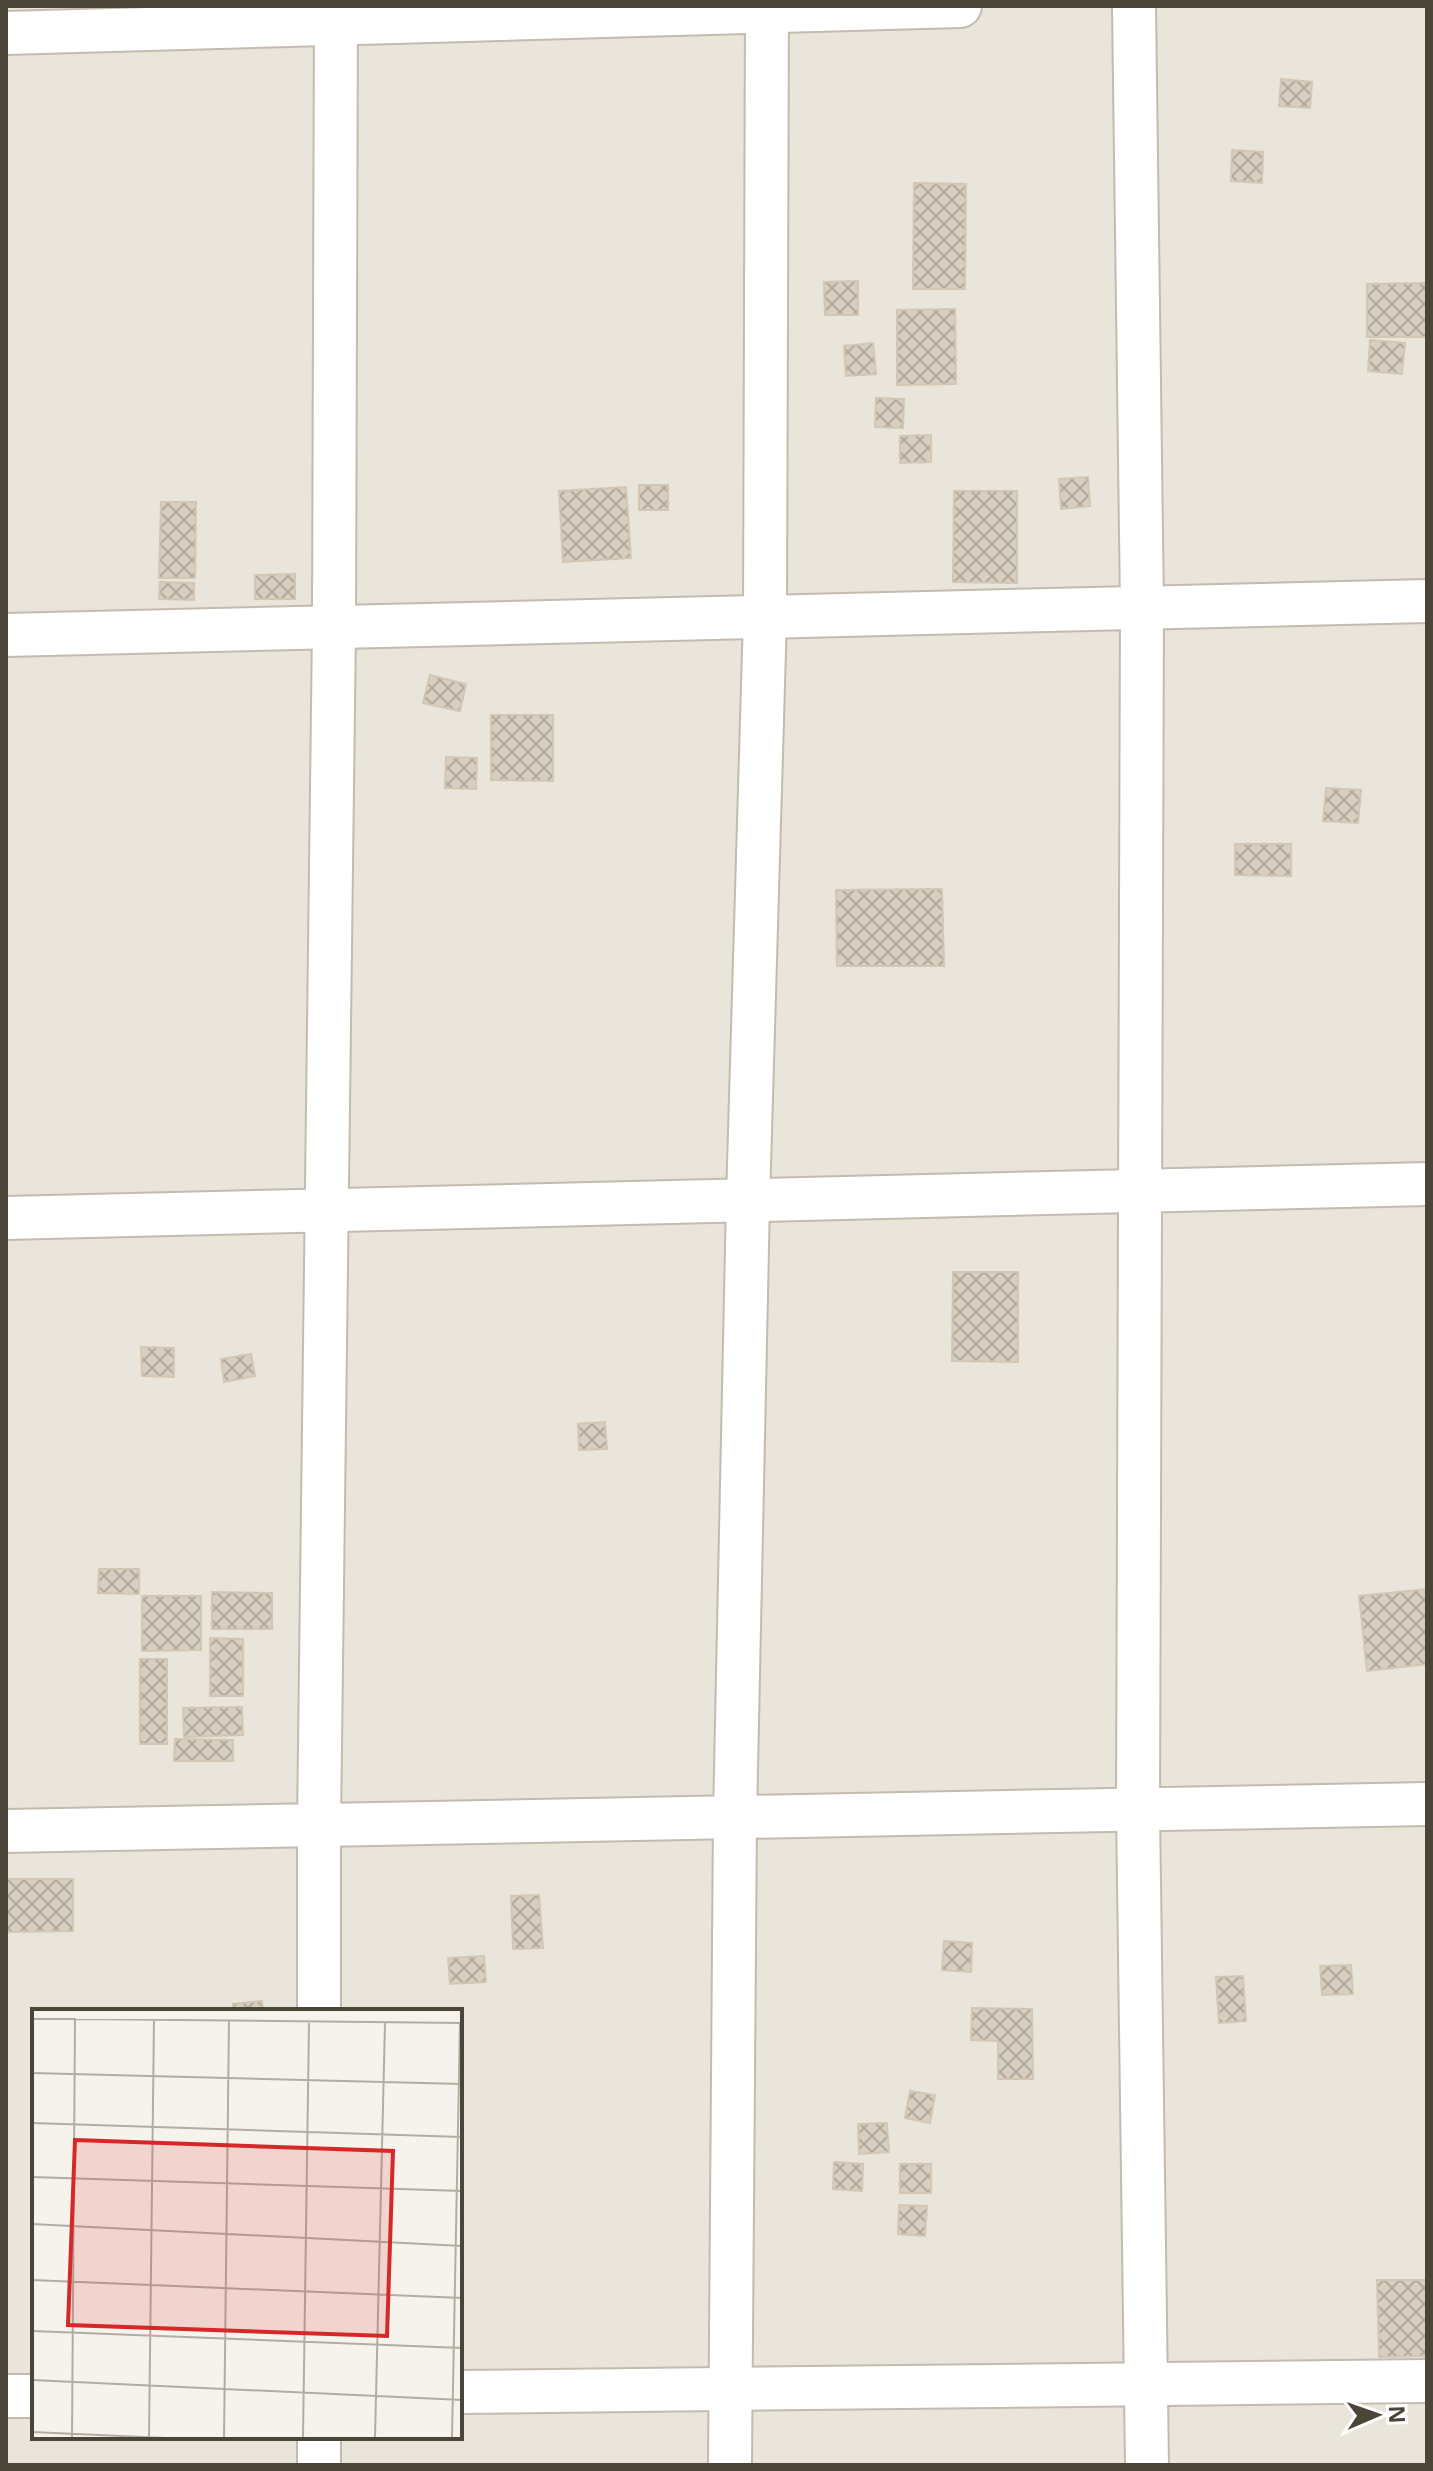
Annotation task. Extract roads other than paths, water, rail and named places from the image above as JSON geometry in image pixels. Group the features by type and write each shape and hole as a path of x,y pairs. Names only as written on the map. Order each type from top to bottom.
{"street":[{"path":"6,33 336,15 960,6"},
{"path":"1134,6 1142,608 1138,1810 1147,2465"},
{"path":"730,2465 735,1817 748,1200 765,617 767,9"},
{"path":"319,2009 334,627 336,15"},
{"path":"6,635 1427,601"},
{"path":"6,1218 1427,1184"},
{"path":"6,1831 1427,1804"},
{"path":"462,2392 1427,2381"},
{"path":"6,2396 32,2396"},
{"path":"319,2439 319,2465"}]}
